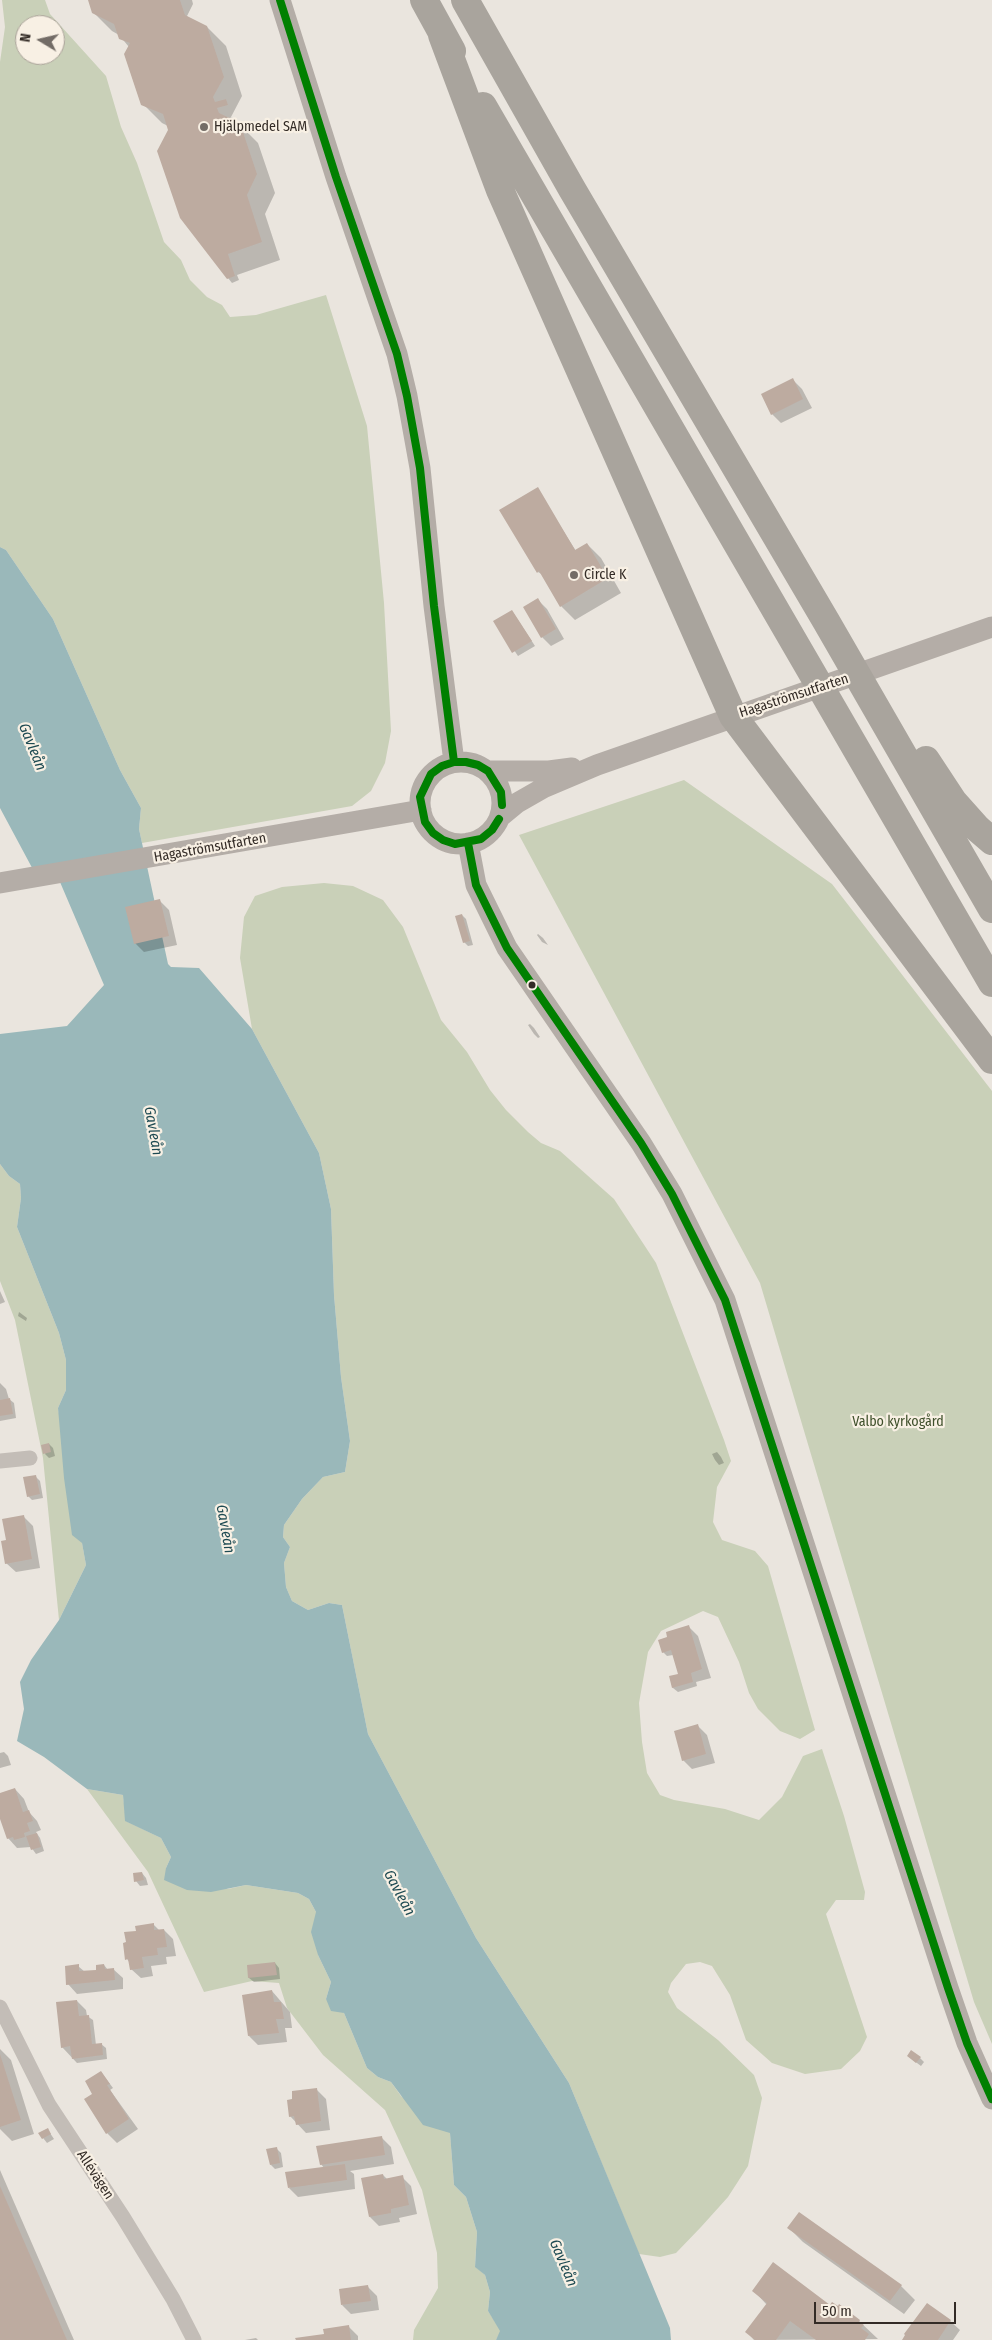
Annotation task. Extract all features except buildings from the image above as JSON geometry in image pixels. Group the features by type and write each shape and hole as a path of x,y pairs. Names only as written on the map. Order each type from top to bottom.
{"highway":[{"path":"424,0 442,35 992,983"},
{"path":"465,0 572,189 992,908"},
{"path":"442,35 500,190 733,716 992,1060"},
{"path":"826,621 953,801 978,829 992,841"}],"main road":[{"path":"280,0 397,354 420,468 434,606 454,762 442,766 431,774 424,785 420,797 421,810 429,827 443,840 456,844 468,843 476,885 507,948 646,1152 701,1250 725,1300 948,1988 967,2043 992,2099"},
{"name":"Hagaströmsutfarten","path":"468,843 481,839 492,830 500,817 516,803 545,787 597,765 992,627"},
{"name":"Hagaströmsutfarten","path":"454,762 478,765 488,771 549,772 597,765"},
{"path":"488,771 496,780 501,792 502,805 500,817"},
{"name":"Hagaströmsutfarten","path":"8,882 421,810"}],"street":[{"path":"0,1461 30,1458"},
{"name":"Allévägen","path":"0,2007 49,2105 123,2217 173,2299 194,2340"}],"green space":[{"path":"2,0 45,0 51,15 15,15 15,65 65,65 65,31 106,76 121,127 137,163 164,242 181,260 190,280 207,297 222,305 230,317 256,315 326,295 367,426 384,603 391,731 385,763 371,791 352,806 142,843 139,829 141,808 120,770 53,619 6,550 0,547 0,62 5,27"},
{"name":"Valbo kyrkogård","path":"684,780 832,884 992,1091 992,2044 974,2002 760,1283 519,835"},
{"path":"324,883 353,886 383,900 403,927 441,1020 467,1052 490,1090 506,1110 528,1132 541,1143 560,1151 614,1199 656,1263 724,1440 731,1461 717,1487 713,1522 722,1540 755,1551 768,1566 815,1730 800,1739 780,1731 758,1709 749,1693 739,1662 718,1617 703,1611 661,1631 648,1652 639,1703 647,1773 660,1795 674,1800 725,1809 759,1820 782,1797 803,1756 822,1749 844,1816 865,1892 864,1900 836,1900 826,1914 867,2037 860,2051 841,2069 805,2074 772,2063 746,2040 730,1995 712,1966 700,1962 686,1964 671,1983 668,1992 677,2008 718,2040 754,2075 762,2098 748,2166 728,2197 676,2253 660,2257 639,2254 569,2083 476,1938 368,1734 342,1605 329,1603 308,1610 292,1601 286,1587 284,1563 290,1547 283,1537 284,1525 302,1499 323,1477 345,1472 350,1441 341,1377 334,1295 331,1209 319,1153 252,1029 240,958 244,917 255,896 282,887"},
{"path":"0,1164 9,1176 20,1184 21,1198 17,1227 59,1333 66,1360 66,1390 58,1408 86,1565 59,1620 43,1458 15,1320 0,1281"},
{"path":"87,1789 123,1795 126,1821 161,1838 171,1857 166,1868 228,1889 246,1885 298,1893 309,1899 316,1912 318,1955 331,1982 326,1999 344,2013 367,2068 378,2077 391,2082 401,2096 450,2132 454,2185 466,2197 477,2232 475,2266 485,2275 490,2292 488,2311 501,2331 496,2340 413,2340 414,2330 438,2288 437,2253 422,2190 385,2110 323,2055 287,2008 279,1983 252,1981 204,1992 148,1872"}],"water":[{"name":"Gavleån","path":"0,547 6,550 53,619 120,770 141,808 139,829 168,964 171,967 199,968 252,1029 319,1153 331,1209 334,1295 341,1377 350,1441 345,1472 323,1477 302,1499 284,1525 283,1537 290,1547 284,1563 286,1587 292,1601 308,1610 329,1603 342,1605 368,1734 476,1938 569,2083 670,2328 671,2340 496,2340 500,2331 488,2311 490,2292 485,2275 475,2267 477,2232 466,2197 454,2185 450,2133 423,2125 391,2082 378,2077 367,2068 344,2013 331,2011 326,1999 331,1982 318,1955 311,1932 316,1912 309,1899 298,1893 246,1885 211,1892 187,1890 164,1880 166,1868 171,1857 161,1838 125,1821 123,1795 87,1789 44,1757 17,1741 24,1709 20,1682 31,1660 59,1620 86,1565 82,1543 72,1535 64,1478 58,1408 66,1390 66,1360 59,1333 17,1227 21,1198 20,1184 9,1176 0,1164 0,1034 67,1026 104,985 57,875 37,877 0,808"}],"transit line":[{"path":"280,0 336,177 397,354 407,396 420,468 434,606 454,762"},
{"path":"499,819 492,830 481,839 455,844 443,840 433,833 425,822 420,797 431,774 442,766 454,762 466,762 478,765 488,771 501,792 502,805"},
{"path":"468,843 476,885 507,948 641,1143 672,1194 725,1300 948,1988 967,2043 992,2099"}],"place":[{"name":"Hjälpmedel SAM","path":"204,127"},
{"name":"Circle K","path":"574,575"}]}
